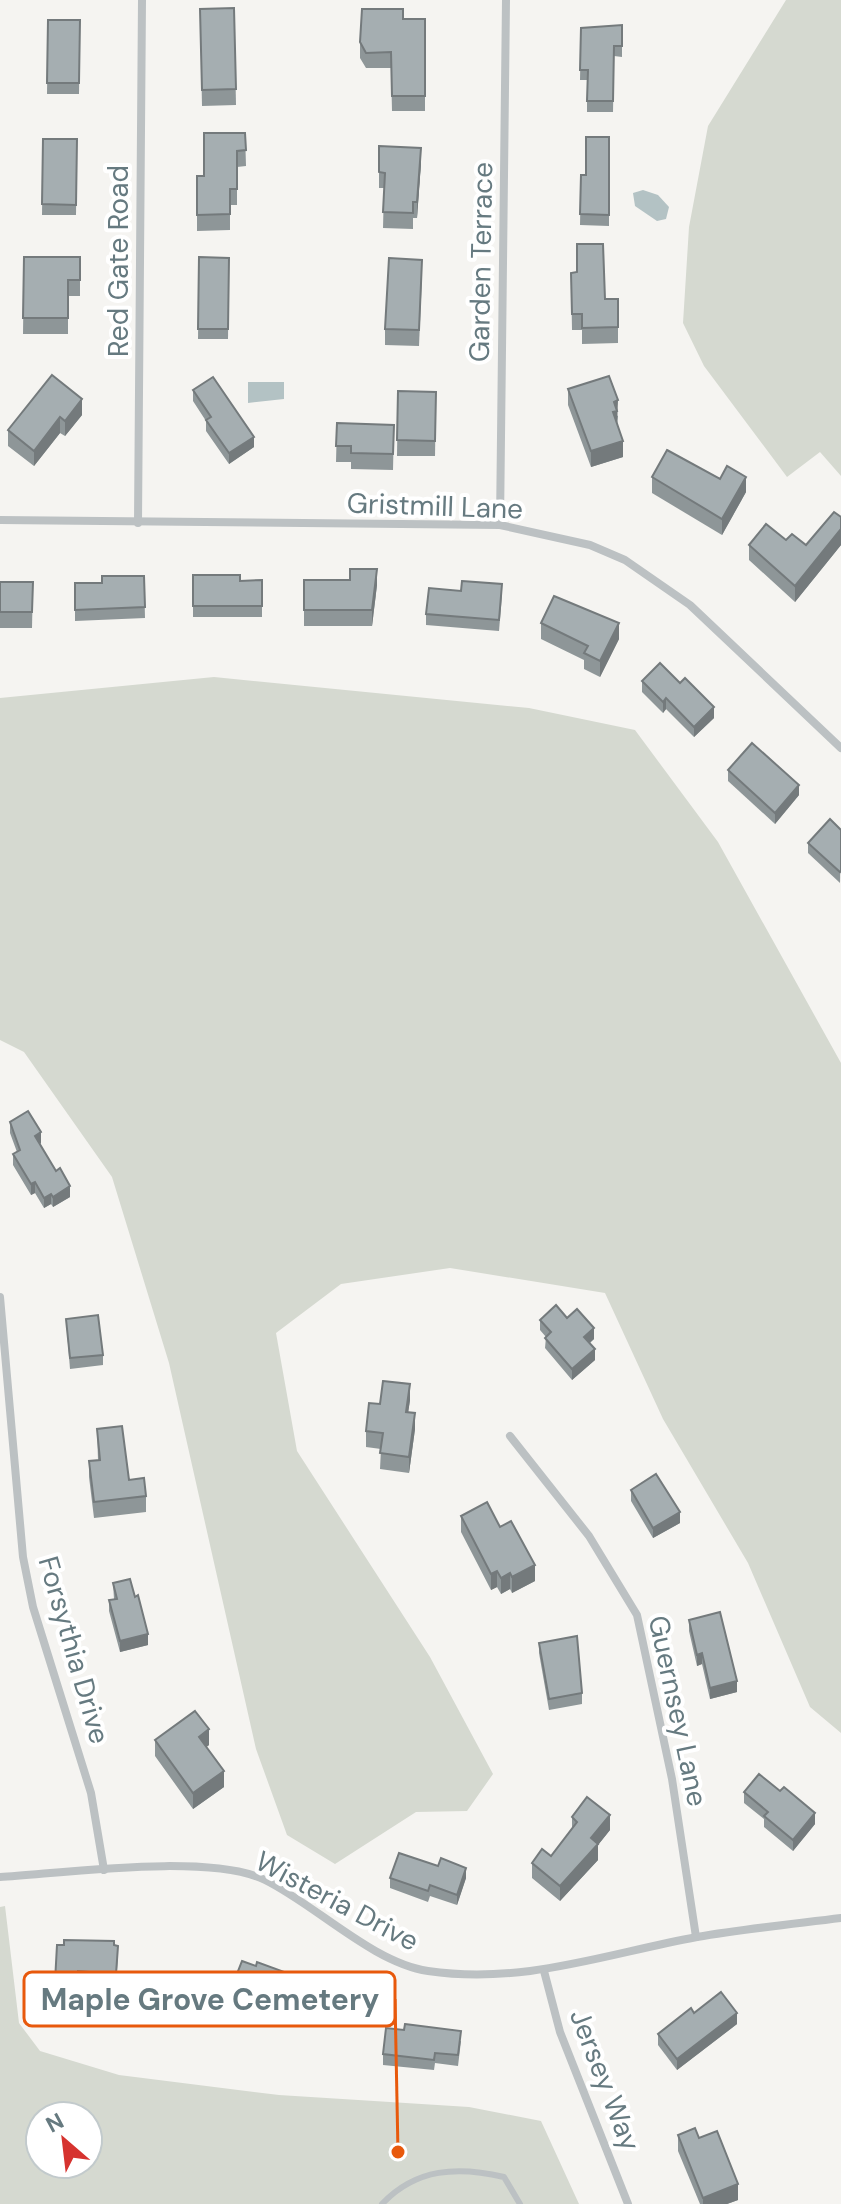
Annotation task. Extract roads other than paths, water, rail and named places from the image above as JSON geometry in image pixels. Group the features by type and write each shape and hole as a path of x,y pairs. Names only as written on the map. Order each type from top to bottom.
{"street":[{"name":"Red Gate Road","path":"138,523 142,0"},
{"name":"Garden Terrace","path":"500,525 506,0"},
{"name":"Gristmill Lane","path":"0,520 500,525 590,545 625,560 690,605 841,748"},
{"name":"Forsythia Drive","path":"0,1297 23,1557 33,1607 91,1793 104,1870"},
{"name":"Guernsey Lane","path":"510,1436 589,1536 637,1615 672,1779 696,1937"},
{"name":"Wisteria Drive","path":"0,1877 104,1870 229,1869 276,1887 393,1962 466,1975 544,1971 696,1937 841,1918"},
{"name":"Jersey Way","path":"544,1971 560,2032 628,2204"}],"lane":[{"path":"382,2204 398,2187 428,2173 472,2169 504,2177 520,2204"}],"place":[{"name":"Maple Grove Cemetery","path":"398,2152"}]}
